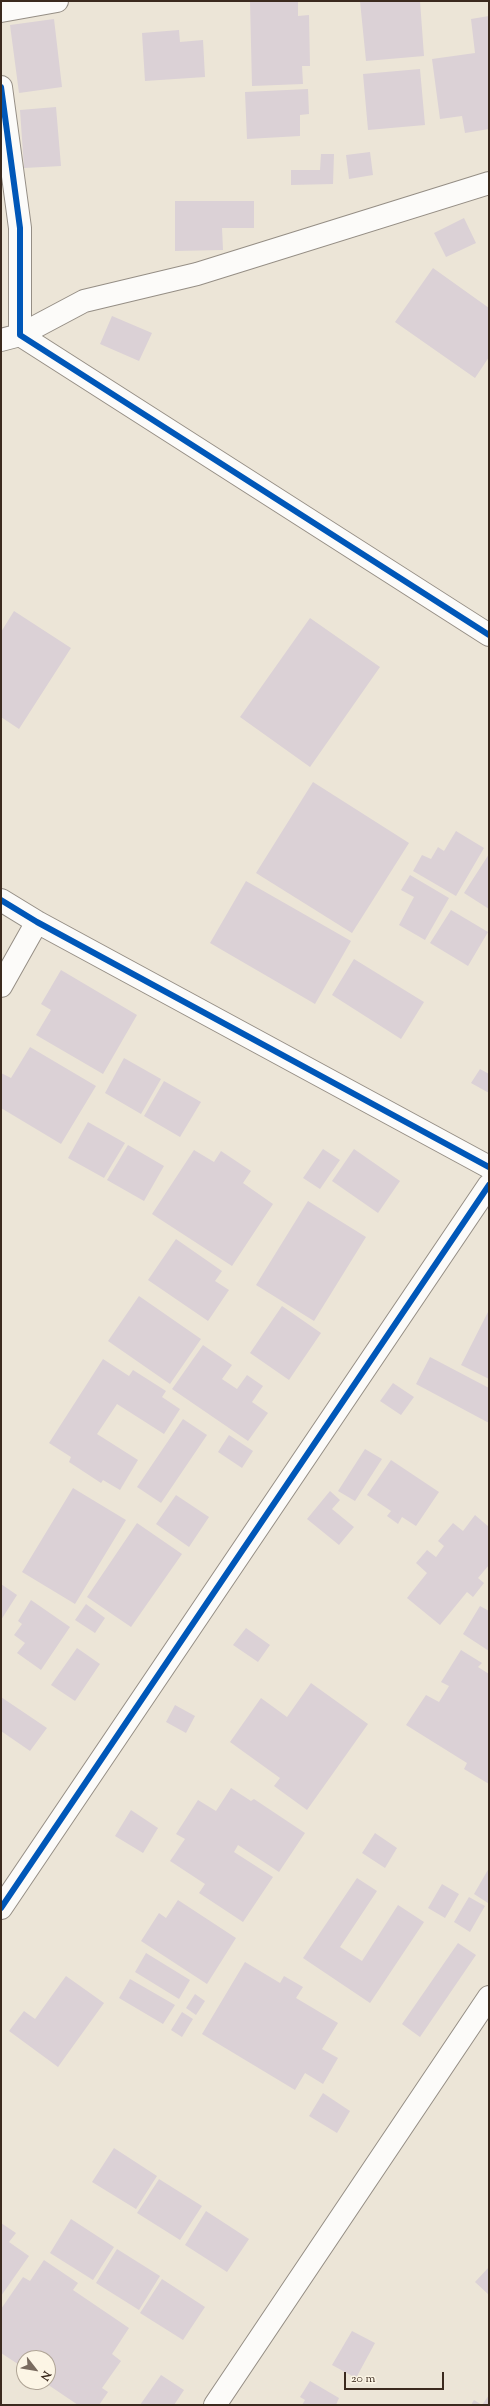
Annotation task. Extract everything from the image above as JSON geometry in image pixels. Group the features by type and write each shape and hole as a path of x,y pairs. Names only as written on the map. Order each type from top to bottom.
{"street":[{"path":"1,11 57,1"},
{"path":"1,87 20,228 11,338"},
{"path":"11,338 84,301 197,274 487,186"},
{"path":"11,338 489,634"},
{"path":"1,900 37,922 489,1167"},
{"path":"1,986 37,922"},
{"path":"1,1908 489,1185"},
{"path":"215,2405 489,1997"}],"building":[{"path":"250,1 298,1 298,16 309,15 310,66 302,66 303,84 252,86"},
{"path":"360,1 420,1 424,56 366,61"},
{"path":"489,16 489,129 465,133 462,116 440,119 432,59 475,53 471,19"},
{"path":"54,19 62,87 19,93 10,25"},
{"path":"179,30 180,42 203,40 205,77 145,81 142,33"},
{"path":"420,69 425,125 368,130 363,74"},
{"path":"308,89 309,114 300,115 300,136 247,139 245,92"},
{"path":"56,107 61,166 24,168 20,110"},
{"path":"370,152 373,175 349,179 346,155"},
{"path":"321,154 334,154 333,184 291,185 291,170 320,170"},
{"path":"175,201 254,201 254,228 222,228 223,250 175,251"},
{"path":"464,218 476,243 446,257 434,233"},
{"path":"433,268 489,308 489,357 475,378 395,322"},
{"path":"112,316 152,333 139,361 100,344"},
{"path":"14,611 71,648 19,729 1,717 1,632"},
{"path":"310,618 380,667 310,767 240,717"},
{"path":"313,782 409,843 352,933 256,873"},
{"path":"456,831 484,848 456,896 413,871 422,855 431,859 438,847 444,851"},
{"path":"489,854 489,909 464,893"},
{"path":"410,875 449,898 425,940 399,925 414,897 401,890"},
{"path":"246,881 351,941 315,1004 210,943"},
{"path":"451,910 488,932 468,966 430,943"},
{"path":"354,959 424,1002 401,1039 332,995"},
{"path":"61,970 137,1015 103,1074 36,1035 51,1010 41,1004"},
{"path":"30,1047 96,1086 61,1144 1,1108 1,1073 11,1078"},
{"path":"124,1058 161,1079 141,1114 105,1093"},
{"path":"480,1069 489,1074 489,1093 471,1083"},
{"path":"164,1081 201,1102 180,1137 144,1116"},
{"path":"88,1122 125,1143 104,1178 68,1158"},
{"path":"128,1145 164,1166 144,1201 107,1180"},
{"path":"323,1149 340,1160 320,1189 303,1178"},
{"path":"354,1149 400,1181 378,1213 332,1181"},
{"path":"194,1150 214,1162 221,1151 251,1171 243,1183 273,1204 232,1266 152,1214"},
{"path":"308,1201 366,1237 314,1321 256,1285"},
{"path":"176,1239 222,1271 215,1281 229,1290 208,1321 148,1280"},
{"path":"139,1296 201,1339 170,1384 108,1341"},
{"path":"282,1306 321,1333 289,1380 250,1353"},
{"path":"489,1310 489,1379 461,1365"},
{"path":"203,1345 232,1365 222,1379 237,1389 247,1375 263,1386 252,1402 268,1413 248,1441 172,1389"},
{"path":"430,1357 489,1388 489,1423 416,1384"},
{"path":"103,1359 129,1376 133,1370 166,1391 162,1397 180,1409 164,1434 117,1404 97,1434 138,1460 120,1490 103,1480 101,1483 69,1462 71,1457 49,1443"},
{"path":"393,1383 414,1397 401,1415 380,1401"},
{"path":"183,1419 207,1435 161,1503 137,1487"},
{"path":"229,1435 253,1451 242,1468 218,1452"},
{"path":"365,1449 382,1459 355,1501 338,1491"},
{"path":"391,1460 439,1492 416,1526 402,1517 398,1524 387,1516 391,1511 367,1495"},
{"path":"73,1488 126,1520 75,1604 22,1572"},
{"path":"330,1491 340,1500 332,1509 354,1527 339,1545 307,1519"},
{"path":"176,1495 209,1517 189,1547 156,1524"},
{"path":"475,1515 489,1527 489,1565 478,1578 484,1583 473,1597 467,1592 440,1625 407,1598 427,1573 416,1563 427,1550 436,1557 444,1546 438,1541 453,1523 463,1531"},
{"path":"137,1523 182,1554 131,1627 87,1597"},
{"path":"1,1584 17,1595 1,1620"},
{"path":"31,1600 70,1627 41,1670 17,1653 25,1643 14,1635 22,1624 18,1621"},
{"path":"86,1604 105,1618 95,1633 75,1620"},
{"path":"480,1606 489,1611 489,1651 463,1634"},
{"path":"246,1628 270,1645 258,1662 233,1645"},
{"path":"77,1648 100,1664 75,1701 51,1685"},
{"path":"461,1650 482,1663 478,1667 489,1674 489,1784 464,1769 467,1763 406,1725 426,1695 439,1702 449,1686 441,1682"},
{"path":"311,1683 368,1724 307,1810 274,1786 280,1778 230,1742 261,1698 287,1717"},
{"path":"1,1697 47,1728 30,1751 1,1731"},
{"path":"175,1705 195,1716 186,1733 166,1722"},
{"path":"231,1788 251,1801 254,1799 305,1833 279,1872 238,1845 234,1852 273,1877 243,1922 199,1893 205,1884 170,1861 185,1839 176,1834 198,1800 216,1811"},
{"path":"131,1810 158,1828 143,1853 115,1836"},
{"path":"375,1833 397,1848 385,1868 362,1853"},
{"path":"489,1868 489,1902 488,1903 474,1894"},
{"path":"357,1878 377,1891 340,1947 362,1961 398,1905 424,1922 370,2003 303,1958"},
{"path":"442,1884 459,1894 445,1918 428,1908"},
{"path":"469,1897 485,1906 470,1932 454,1922"},
{"path":"178,1900 236,1938 207,1984 141,1941 159,1913 166,1918"},
{"path":"458,1943 476,1955 420,2037 402,2024"},
{"path":"146,1953 190,1980 179,1999 135,1972"},
{"path":"245,1962 280,1983 284,1976 303,1987 296,1998 338,2023 322,2049 338,2058 323,2084 305,2073 295,2090 202,2034"},
{"path":"66,1976 104,2003 58,2067 9,2031 24,2011 35,2019"},
{"path":"130,1979 175,2005 163,2024 119,1998"},
{"path":"195,1994 205,2001 196,2015 186,2008"},
{"path":"182,2012 193,2019 182,2037 171,2030"},
{"path":"323,2093 350,2111 337,2133 309,2116"},
{"path":"114,2148 157,2176 136,2209 92,2182"},
{"path":"159,2179 202,2206 180,2240 137,2213"},
{"path":"206,2211 249,2239 227,2272 185,2245"},
{"path":"71,2219 114,2247 93,2280 50,2253"},
{"path":"1,2223 16,2233 9,2242 29,2256 1,2296"},
{"path":"117,2249 160,2276 139,2310 96,2283"},
{"path":"44,2260 78,2283 73,2290 129,2328 112,2354 121,2361 102,2388 108,2392 99,2405 78,2405 56,2390 56,2350 16,2350 16,2363 1,2353 1,2309 23,2277 30,2281"},
{"path":"489,2267 489,2295 475,2282"},
{"path":"162,2279 205,2307 183,2340 140,2313"},
{"path":"352,2331 375,2343 356,2378 332,2365"},
{"path":"161,2375 184,2390 174,2405 140,2405"},
{"path":"310,2381 339,2398 336,2405 302,2405 305,2400 300,2397"},
{"path":"489,2395 489,2405 482,2405"},
{"path":"474,2400 482,2405 471,2405"}],"cycle path":[{"path":"1,87 20,228 20,335 489,635"},
{"path":"1,900 37,922 489,1167"},
{"path":"1,1908 489,1185"}]}
